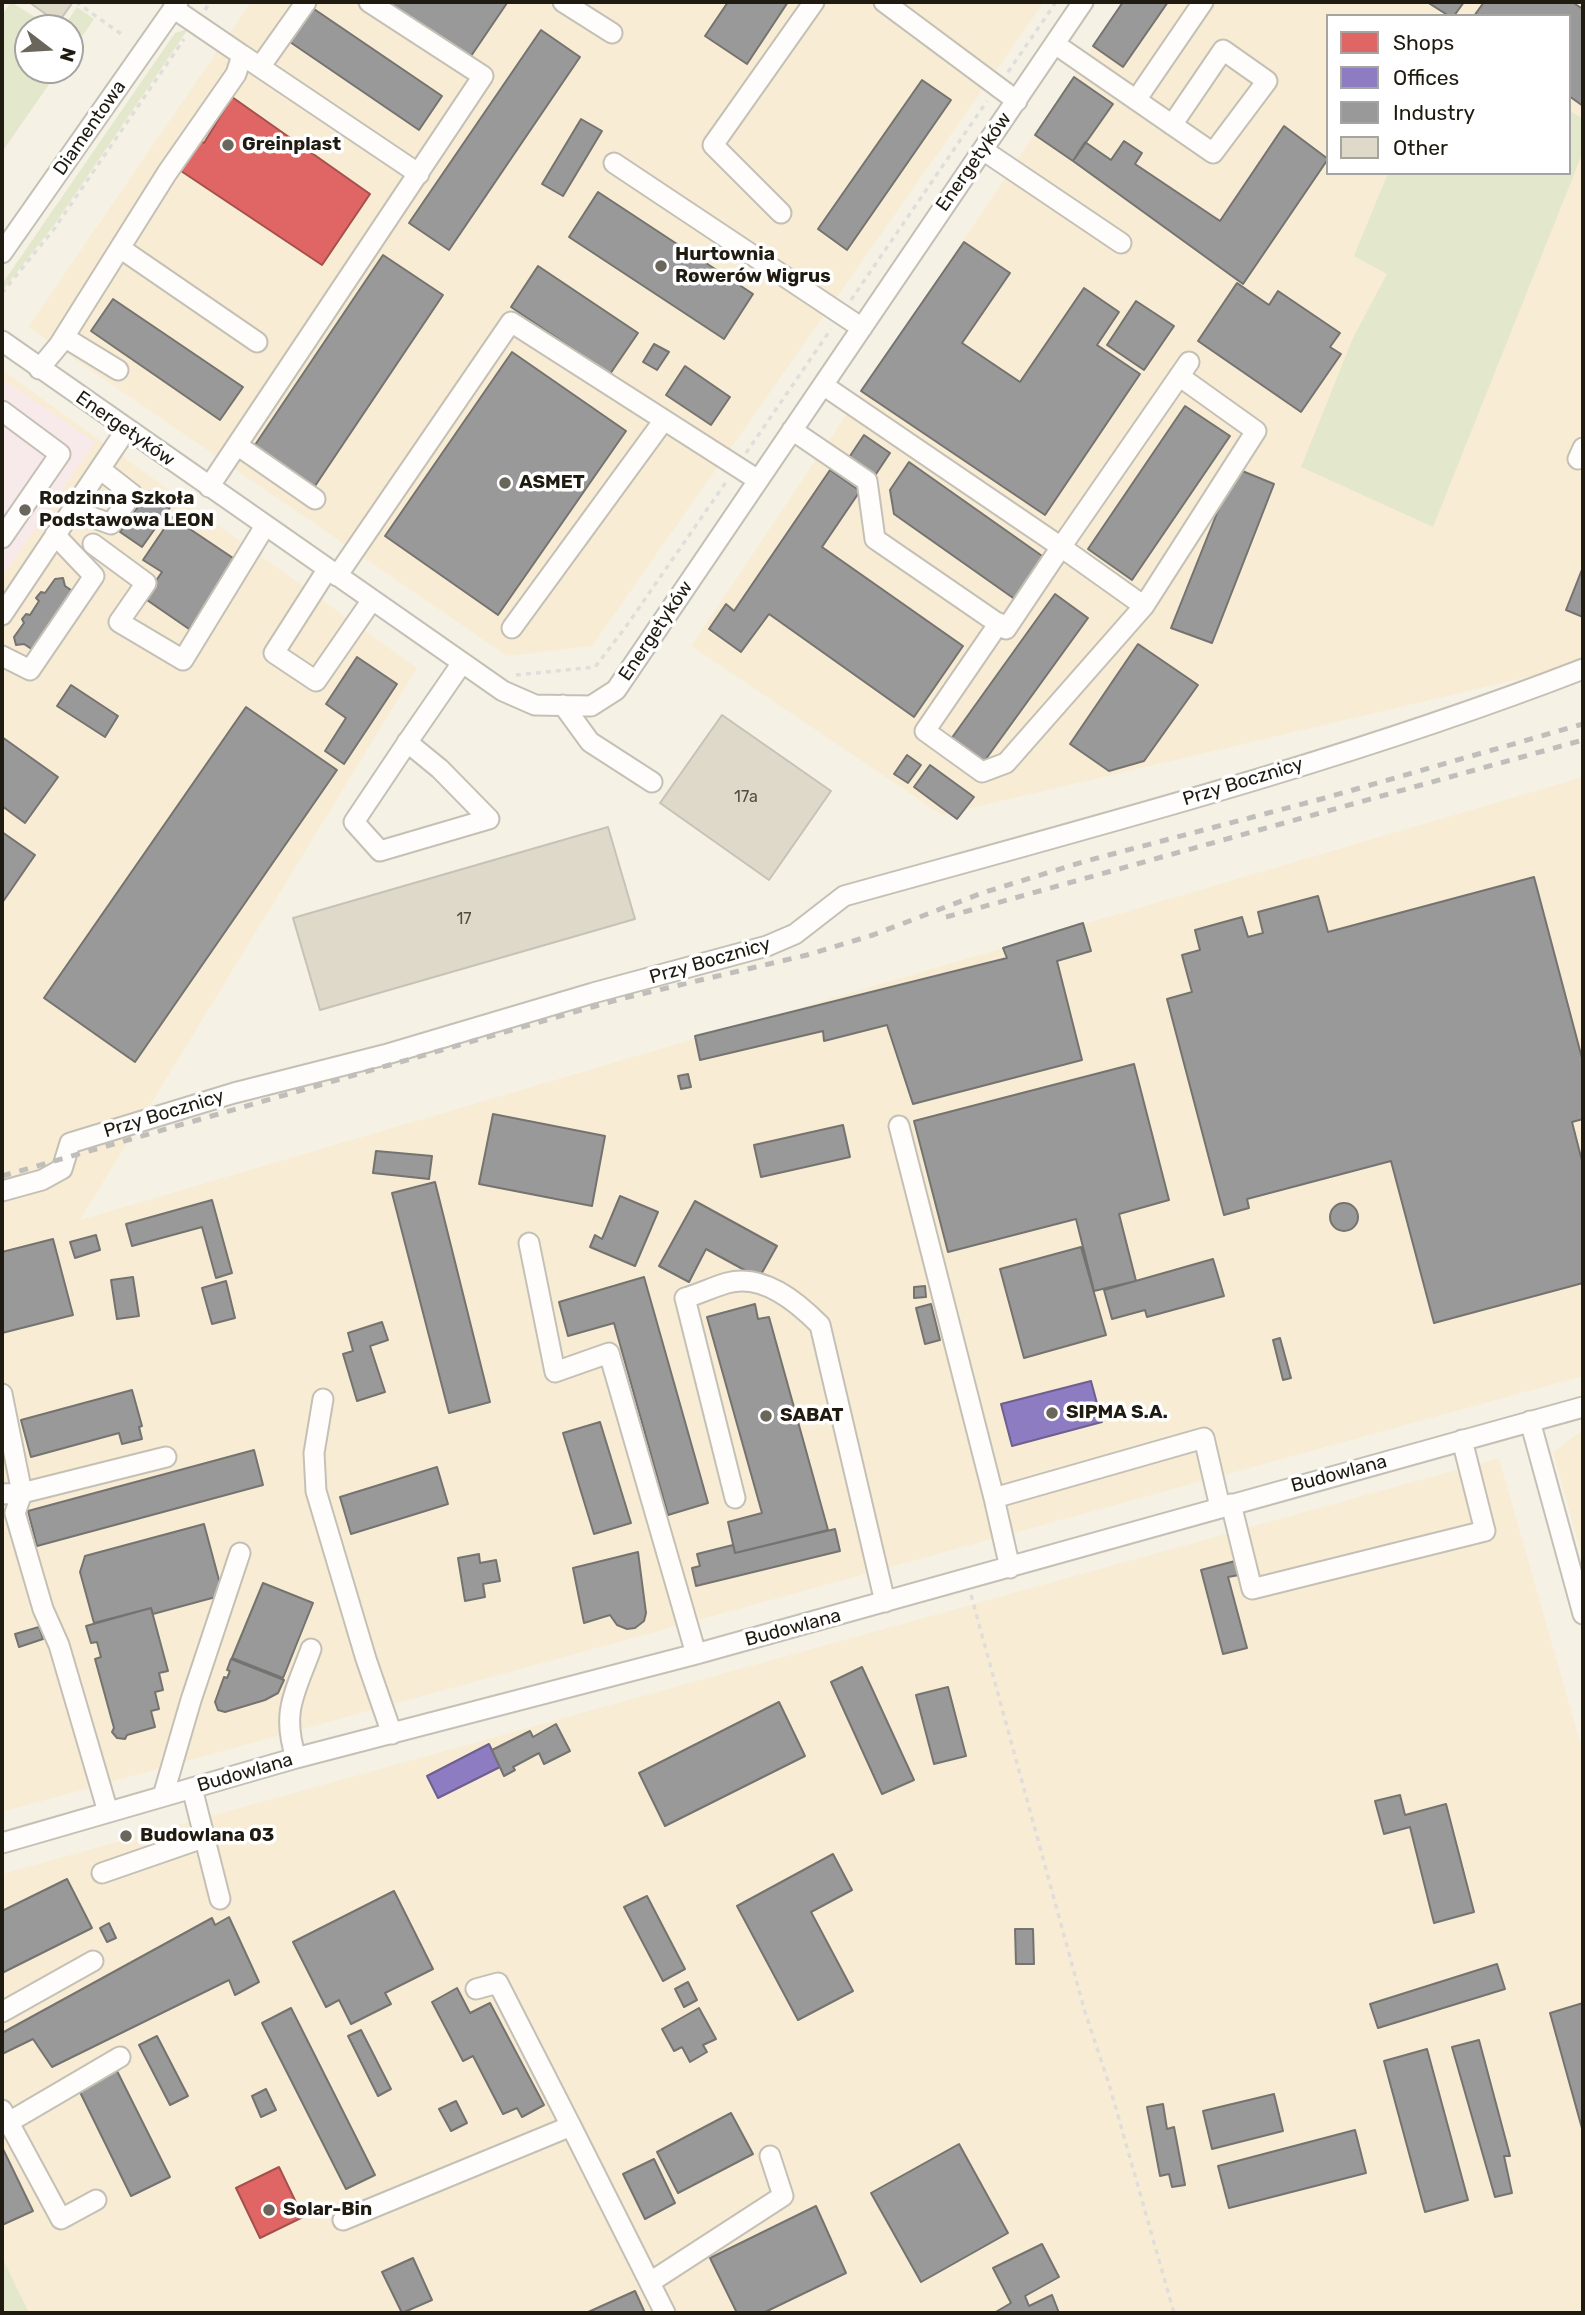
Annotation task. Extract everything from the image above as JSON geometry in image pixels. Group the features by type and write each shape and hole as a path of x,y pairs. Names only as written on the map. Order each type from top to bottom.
{"street":[{"path":"260,67 306,2"},
{"path":"209,487 483,76 369,2"},
{"path":"563,2 612,33"},
{"path":"781,213 713,145 814,2"},
{"path":"884,2 1017,101"},
{"name":"Energetyków","path":"2,341 503,691 535,705 592,706 616,690 1083,2"},
{"path":"1136,100 1203,2"},
{"path":"175,5 195,23 419,173"},
{"name":"Diamentowa","path":"2,253 175,5"},
{"path":"1055,44 1172,125 1213,153 1267,81 1223,50 1172,125"},
{"path":"39,369 64,337 236,74 242,55"},
{"path":"983,150 1121,243"},
{"path":"614,163 862,328"},
{"path":"120,248 257,342"},
{"path":"372,600 316,681 274,653 511,321 758,480"},
{"path":"64,337 118,370"},
{"path":"792,430 867,481 875,539 999,623 1006,629 1184,369 1256,431 1144,606 1006,763 982,772 925,731 999,623"},
{"path":"823,385 1144,606"},
{"path":"2,411 60,454 2,538"},
{"path":"512,628 664,420"},
{"path":"2,615 126,430"},
{"path":"237,445 315,499"},
{"path":"72,510 111,524 132,494 100,469"},
{"path":"93,544 146,583 119,622 183,660 265,526"},
{"path":"2,656 30,670 94,576 55,535"},
{"path":"407,742 440,769 489,819 380,851 354,822 407,742 462,663"},
{"name":"Przy Bocznicy","path":"2,1191 42,1180 62,1168 70,1143 234,1093 384,1055 593,993 767,946 795,934 844,896 1280,772 1518,694 1583,669"},
{"path":"563,705 590,742 652,782"},
{"path":"899,1126 1010,1568"},
{"path":"529,1243 555,1372 609,1353 696,1654"},
{"path":"735,1498 685,1298 731,1282 765,1286 794,1300 820,1325 885,1602"},
{"path":"2,1394 22,1493 15,1514 43,1609 59,1645 108,1812"},
{"path":"323,1399 314,1453 316,1491 366,1659 393,1734"},
{"name":"Budowlana","path":"2,1843 296,1758 696,1654 1583,1407"},
{"path":"1530,1421 1583,1610"},
{"path":"993,1498 1204,1438 1252,1589 1485,1531 1462,1440"},
{"path":"2,1494 22,1493 166,1457"},
{"path":"163,1796 191,1700 240,1553"},
{"path":"296,1758 288,1732 289,1709 311,1649"},
{"path":"192,1788 220,1899"},
{"path":"102,1873 203,1838"},
{"path":"2,2012 93,1961"},
{"path":"476,1989 498,1983 666,2313"},
{"path":"96,2200 61,2219 5,2116 120,2057"},
{"path":"343,2220 571,2126"},
{"path":"652,2281 783,2196 770,2157"}],"path":[{"path":"76,2 124,36"},
{"path":"2,293 54,229 210,2"},
{"path":"516,675 594,667 625,628 1056,2"},
{"path":"970,1593 1084,2012 1109,2084 1174,2313"}],"shaded area":[{"path":"251,2 1044,2 592,646 507,656 28,327"},
{"path":"1123,2 1583,2 1583,664 942,815 691,646"},
{"path":"2,370 417,668 80,1220 1583,777 1583,1376 2,1812"},
{"name":"Rodzinna Szkoła Podstawowa LEON","path":"2,379 95,442 2,577"},
{"path":"1583,1430 1583,1560 1553,1452"},
{"path":"1499,1458 1583,1752 1583,2313 29,2313 2,2257 2,1874"}],"green space":[{"path":"11,2 30,14 14,14 14,84 49,84 2,152 2,15"},
{"path":"77,7 94,19 84,34 84,14 72,14"},
{"path":"188,29 54,225 2,291 2,284 175,33"},
{"path":"1571,111 1583,119 1583,152 1433,527 1301,467 1353,338 1387,274 1354,256 1387,175 1571,175"},
{"path":"2,2257 29,2313 3,2313"}],"building: Shops":[{"path":"232,97 370,194 322,265 181,171 201,141 204,143"},
{"path":"279,2167 303,2217 260,2238 236,2188"}],"building: Offices":[{"name":"SIPMA S.A.","path":"1091,1381 1102,1422 1012,1446 1001,1404"},
{"path":"489,1744 500,1767 438,1798 427,1776"}],"building: Industry":[{"path":"393,2 507,3 467,62 389,8"},
{"path":"728,2 788,2 747,64 705,36"},
{"path":"1123,2 1168,2 1123,67 1093,46"},
{"path":"1427,2 1464,2 1455,14 1446,14"},
{"path":"1484,2 1572,2 1583,9 1583,106 1571,97 1571,14 1475,14"},
{"path":"314,9 442,96 419,130 290,42"},
{"path":"541,30 580,57 449,250 409,223"},
{"path":"1074,77 1113,104 1073,161 1035,135"},
{"path":"922,80 951,100 847,250 818,229"},
{"path":"581,119 602,131 563,196 542,184"},
{"path":"1284,126 1326,158 1326,162 1243,284 1073,161 1085,142 1111,160 1124,141 1142,153 1135,164 1220,221"},
{"name":"Hurtownia Rowerów Wigrus","path":"598,192 753,294 724,339 569,237"},
{"path":"964,242 1010,273 962,343 1020,382 1084,288 1119,312 1097,345 1140,374 1045,515 861,391"},
{"path":"383,255 443,295 315,486 255,445"},
{"path":"538,266 638,333 610,374 511,307"},
{"path":"1237,283 1269,305 1278,291 1340,333 1330,347 1341,354 1301,412 1198,341"},
{"path":"113,299 243,387 220,420 91,331"},
{"path":"1136,301 1174,326 1144,370 1107,345"},
{"path":"654,344 669,352 657,370 643,362"},
{"name":"ASMET","path":"512,352 626,431 498,615 385,536"},
{"path":"685,366 730,397 711,425 666,395"},
{"path":"1185,406 1230,436 1132,580 1088,549"},
{"path":"864,435 890,453 874,477 848,459"},
{"path":"909,462 1045,558 1016,600 894,514 890,490"},
{"path":"1235,468 1274,484 1212,643 1171,628"},
{"path":"830,470 860,491 822,547 963,646 914,717 769,614 741,652 709,629 726,604 734,611"},
{"path":"149,491 171,506 142,547 120,532"},
{"path":"172,517 236,560 189,629 144,598 162,572 143,560"},
{"path":"1583,567 1583,617 1566,610"},
{"path":"63,578 65,586 74,592 33,650 24,644 16,645 14,637 24,623 22,619 26,614 30,615 39,601 36,598 41,592 45,593 55,579"},
{"path":"1055,594 1088,618 983,763 951,739"},
{"path":"1138,644 1198,685 1144,761 1109,771 1070,744"},
{"path":"357,657 397,684 344,764 325,751 346,718 326,704"},
{"path":"71,685 118,716 105,737 57,706"},
{"path":"246,707 337,770 135,1062 44,998"},
{"path":"2,737 58,777 25,823 2,806"},
{"path":"907,755 921,765 908,783 894,774"},
{"path":"930,765 974,797 957,819 914,787"},
{"path":"2,832 35,855 2,903"},
{"path":"1534,877 1583,1062 1583,1119 1572,1122 1583,1165 1583,1283 1434,1323 1391,1161 1247,1199 1249,1208 1224,1215 1167,999 1192,992 1182,955 1200,950 1195,930 1242,917 1248,937 1263,933 1258,912 1318,896 1328,932"},
{"path":"1083,923 1091,951 1057,961 1082,1060 913,1104 887,1025 824,1041 823,1031 700,1060 695,1036 1007,958 1003,948"},
{"path":"1134,1064 1169,1200 1119,1214 1136,1281 1094,1291 1076,1219 948,1252 914,1121"},
{"path":"688,1074 691,1087 681,1089 678,1076"},
{"path":"493,1114 605,1136 592,1206 479,1184"},
{"path":"843,1125 850,1157 761,1177 754,1145"},
{"path":"376,1151 432,1156 429,1179 373,1173"},
{"path":"435,1182 490,1402 449,1413 392,1193"},
{"path":"620,1196 658,1212 635,1266 590,1247 595,1235 602,1239"},
{"path":"212,1200 232,1273 216,1278 202,1227 132,1246 126,1224"},
{"path":"695,1201 777,1246 759,1278 706,1249 689,1282 659,1266"},
{"path":"1344,1203 1354,1207 1358,1217 1354,1227 1344,1231 1334,1227 1330,1217 1334,1207"},
{"path":"96,1235 100,1250 75,1258 70,1242"},
{"path":"53,1239 73,1315 2,1333 2,1252"},
{"path":"1081,1247 1106,1335 1024,1358 1000,1269"},
{"path":"1213,1259 1224,1296 1147,1317 1145,1310 1112,1319 1104,1290"},
{"path":"133,1277 139,1316 117,1319 111,1280"},
{"path":"644,1277 708,1503 668,1515 614,1323 568,1336 559,1302"},
{"path":"226,1281 235,1318 212,1324 202,1288"},
{"path":"925,1286 926,1297 914,1298 914,1287"},
{"name":"SABAT","path":"755,1304 758,1319 769,1317 828,1530 735,1553 728,1522 762,1513 707,1317"},
{"path":"931,1304 940,1340 925,1344 916,1308"},
{"path":"382,1322 388,1340 370,1346 385,1392 357,1401 343,1354 353,1351 348,1333"},
{"path":"1280,1338 1291,1378 1283,1380 1273,1340"},
{"path":"132,1390 142,1426 139,1427 142,1439 122,1444 119,1433 31,1457 21,1420"},
{"path":"600,1422 631,1523 594,1534 563,1433"},
{"path":"254,1450 263,1485 37,1546 28,1511"},
{"path":"437,1467 448,1504 351,1534 340,1497"},
{"path":"204,1524 223,1595 153,1614 151,1608 94,1623 80,1572 85,1556"},
{"path":"835,1529 840,1551 696,1586 692,1568 700,1566 697,1554 733,1545 735,1553"},
{"path":"638,1552 646,1613 644,1621 635,1628 627,1629 617,1625 610,1615 584,1623 573,1568"},
{"path":"479,1554 480,1563 496,1560 500,1581 483,1584 485,1597 465,1601 458,1558"},
{"path":"1235,1561 1239,1575 1228,1577 1247,1648 1223,1654 1201,1570"},
{"path":"263,1583 313,1603 283,1678 232,1658"},
{"path":"151,1608 168,1671 159,1673 163,1690 155,1692 159,1709 151,1711 155,1727 127,1735 125,1739 117,1738 112,1732 114,1728 95,1659 101,1657 97,1642 91,1643 86,1626"},
{"path":"39,1627 43,1639 19,1647 15,1634"},
{"path":"231,1659 284,1680 278,1693 265,1700 225,1712 218,1710 215,1702 224,1677 227,1678 230,1671 227,1670"},
{"path":"862,1667 914,1780 882,1794 831,1682"},
{"path":"948,1687 966,1756 934,1764 916,1695"},
{"path":"779,1702 805,1756 665,1826 639,1773"},
{"path":"556,1724 570,1751 544,1764 539,1753 513,1767 515,1770 504,1776 492,1750 530,1731 533,1737"},
{"path":"1400,1795 1405,1815 1446,1804 1474,1912 1434,1923 1410,1827 1384,1834 1375,1801"},
{"path":"833,1854 852,1890 811,1912 853,1991 798,2020 737,1906"},
{"path":"67,1879 92,1928 2,1973 2,1911"},
{"path":"394,1891 433,1969 385,1993 391,2004 351,2024 339,2000 326,2007 293,1942"},
{"path":"647,1896 685,1969 663,1981 624,1907"},
{"path":"229,1917 259,1982 235,1995 229,1980 52,2067 33,2039 2,2054 2,2033 212,1918 215,1925"},
{"path":"109,1923 116,1938 107,1942 100,1928"},
{"path":"1015,1929 1033,1929 1034,1964 1016,1964"},
{"path":"1497,1964 1505,1989 1378,2028 1370,2004"},
{"path":"688,1982 697,2000 684,2007 675,1989"},
{"path":"457,1988 470,2013 490,2003 544,2105 522,2117 517,2108 503,2114 473,2056 463,2061 432,2002"},
{"path":"1583,2003 1583,2132 1550,2013"},
{"path":"291,2008 375,2175 346,2189 262,2023"},
{"path":"699,2008 716,2039 703,2045 707,2052 690,2062 682,2047 674,2051 662,2029"},
{"path":"361,2030 391,2089 378,2096 348,2036"},
{"path":"157,2036 188,2096 170,2105 139,2045"},
{"path":"1479,2040 1510,2156 1504,2156 1512,2193 1495,2197 1452,2047"},
{"path":"1427,2049 1468,2200 1425,2212 1384,2061"},
{"path":"116,2069 170,2177 131,2196 78,2088"},
{"path":"266,2089 276,2110 261,2117 252,2096"},
{"path":"1274,2094 1283,2131 1212,2149 1203,2111"},
{"path":"456,2101 467,2123 451,2131 439,2109"},
{"path":"1163,2104 1167,2129 1174,2127 1185,2185 1172,2187 1169,2174 1160,2176 1147,2107"},
{"path":"731,2113 753,2154 678,2193 657,2152"},
{"path":"1355,2130 1366,2173 1229,2208 1218,2166"},
{"path":"959,2144 1008,2233 921,2282 871,2193"},
{"path":"2,2147 33,2211 2,2225"},
{"path":"654,2159 675,2203 645,2219 623,2174"},
{"path":"816,2206 846,2273 763,2313 737,2313 710,2258"},
{"path":"1042,2244 1059,2277 1025,2296 1029,2306 1052,2295 1059,2313 994,2313 1011,2303 993,2268"},
{"path":"413,2258 432,2300 402,2313 382,2272"},
{"path":"635,2291 645,2313 586,2313"}],"building: Other":[{"path":"29,2 73,2 64,14 46,14"},
{"path":"722,715 831,791 769,880 660,803"},
{"path":"608,827 635,919 320,1010 293,918"}],"railway":[{"path":"2,1176 620,999 807,955 873,935 982,893 1086,861 1325,798 1583,724"},
{"path":"946,917 1583,740"}],"place":[{"name":"Greinplast","path":"228,145"},
{"name":"Hurtownia Rowerów Wigrus","path":"661,266"},
{"name":"ASMET","path":"505,483"},
{"name":"Rodzinna Szkoła Podstawowa LEON","path":"25,510"},
{"name":"SIPMA S.A.","path":"1052,1413"},
{"name":"SABAT","path":"766,1416"},
{"name":"Budowlana 03","path":"126,1836"},
{"name":"Solar-Bin","path":"269,2210"}]}
